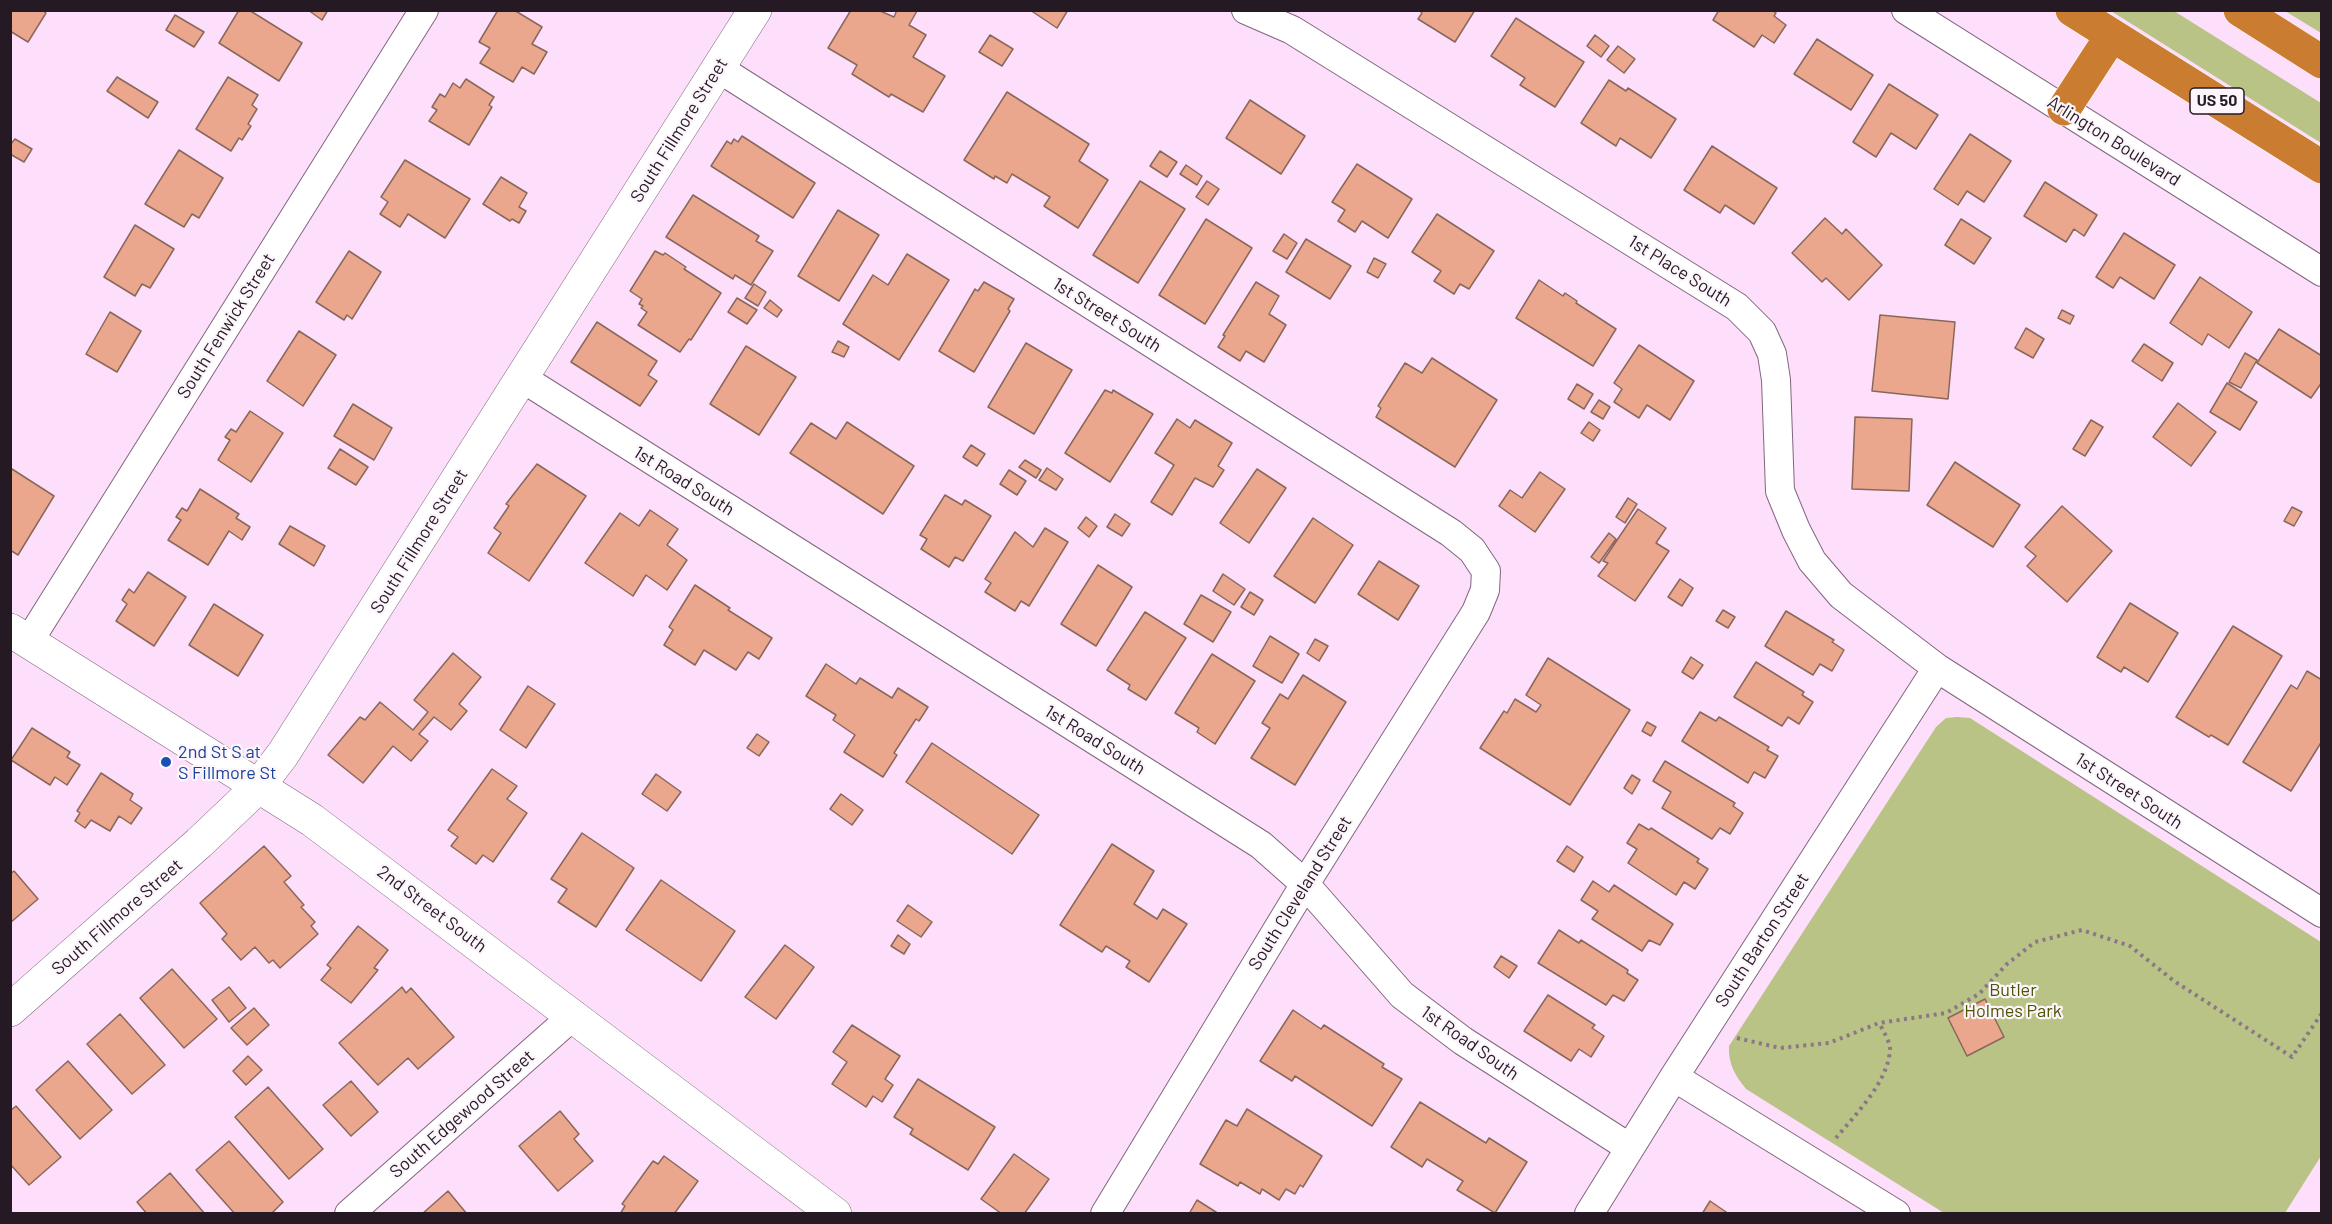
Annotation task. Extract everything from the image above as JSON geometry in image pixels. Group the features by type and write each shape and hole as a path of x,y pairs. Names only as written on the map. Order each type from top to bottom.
{"highway":[{"name":"US 50","path":"2072,10 2322,166"},
{"path":"2240,10 2322,62"},
{"path":"2064,108 2112,35"}],"street":[{"name":"South Fenwick Street","path":"20,635 424,10"},
{"name":"South Fillmore Street","path":"10,1010 199,843 258,787 312,709 755,10"},
{"name":"1st Place South","path":"1246,10 1292,30 1737,307 1762,332 1772,354 1776,380 1780,491 1812,561 1841,595 1937,668"},
{"name":"Arlington Boulevard","path":"1906,10 2322,272"},
{"name":"1st Street South","path":"718,68 1451,533 1472,550 1486,571"},
{"name":"1st Road South","path":"522,378 1262,845 1305,884 1402,995 1463,1041 1630,1148"},
{"name":"South Cleveland Street","path":"1105,1214 1305,884 1476,612 1485,590 1486,571"},
{"name":"2nd Street South","path":"20,635 312,820 574,1015 835,1214"},
{"name":"1st Street South","path":"1937,668 2322,913"},
{"name":"South Barton Street","path":"1589,1214 1674,1077 1937,668"},
{"name":"South Edgewood Street","path":"349,1214 574,1015"},
{"path":"1674,1077 1896,1214"}],"path":[{"path":"1705,1030 1780,1048 1829,1042 1879,1023 1946,1013 1978,994 2007,964 2035,942 2082,930 2130,946 2174,981 2292,1057 2322,1013"},
{"path":"1814,1163 1860,1110 1884,1075 1890,1048 1879,1023"}],"green space":[{"path":"2111,11 2174,11 2321,103 2321,143"},
{"path":"2285,11 2321,11 2321,33"},
{"name":"Butler Holmes Park","path":"1946,718 1970,718 2321,942 2321,1156 2285,1213 1944,1213 1746,1089 1739,1079 1731,1064 1729,1046 1936,727"}],"building":[{"path":"10,10 42,10 46,13 28,42 10,31"},
{"path":"239,10 249,10 302,43 279,81 219,43"},
{"path":"308,10 328,10 322,20"},
{"path":"498,10 514,10 542,27 532,44 547,52 534,74 522,67 513,82 480,63 490,48 479,42"},
{"path":"851,10 878,10 894,17 897,10 917,11 909,25 926,35 913,57 945,76 923,112 891,94 889,97 852,74 857,65 828,48"},
{"path":"1030,10 1068,10 1057,28"},
{"path":"1419,10 1475,10 1455,42 1418,19 1422,13"},
{"path":"1719,10 1772,10 1776,13 1774,16 1786,25 1774,43 1762,35 1754,47 1713,20"},
{"path":"175,15 204,32 194,47 166,30"},
{"path":"1516,18 1584,62 1555,107 1520,85 1525,78 1491,56"},
{"path":"990,35 1013,49 1002,66 979,52"},
{"path":"1595,35 1609,46 1601,57 1587,46"},
{"path":"1817,39 1873,75 1851,110 1794,74"},
{"path":"1618,46 1635,59 1624,73 1607,60"},
{"path":"117,77 158,102 148,118 107,91"},
{"path":"228,77 258,95 252,105 257,109 248,124 251,126 242,140 239,138 231,151 196,129"},
{"path":"466,79 494,97 489,105 492,107 469,145 429,121 437,110 432,107 440,94 445,97 453,83 460,88"},
{"path":"1609,80 1626,91 1628,88 1676,119 1651,158 1620,138 1616,146 1581,123"},
{"path":"1889,84 1938,115 1916,149 1891,133 1876,157 1853,142"},
{"path":"1007,92 1089,144 1079,161 1108,180 1078,228 1044,206 1050,197 1012,174 1007,183 995,176 994,179 964,160"},
{"path":"1250,100 1305,136 1281,174 1226,138"},
{"path":"1970,134 2011,161 1984,202 1967,191 1958,205 1934,189"},
{"path":"742,136 815,183 793,218 711,166 727,141 731,144 734,139 738,142"},
{"path":"15,139 32,149 24,162 10,154 10,145"},
{"path":"1712,146 1777,188 1754,224 1725,205 1720,213 1684,190"},
{"path":"179,150 223,178 199,218 192,214 184,227 145,204"},
{"path":"1160,151 1177,162 1167,177 1150,166"},
{"path":"405,160 470,199 445,238 408,214 400,227 380,214 388,202 381,197"},
{"path":"1357,164 1412,199 1388,238 1362,221 1355,232 1338,221 1345,210 1332,202"},
{"path":"1186,165 1202,176 1197,185 1180,174"},
{"path":"501,177 527,193 519,207 526,211 519,223 512,219 510,221 483,204"},
{"path":"1140,181 1185,209 1138,283 1093,255"},
{"path":"1207,181 1219,189 1208,205 1196,197"},
{"path":"2045,182 2097,215 2084,236 2074,229 2066,242 2024,216"},
{"path":"693,195 759,236 756,241 773,251 751,285 735,275 733,279 666,237"},
{"path":"838,210 879,235 839,301 798,276"},
{"path":"1437,214 1494,251 1469,289 1460,284 1454,294 1434,281 1441,271 1412,252"},
{"path":"1825,218 1842,234 1846,229 1882,265 1849,300 1826,278 1822,282 1792,253"},
{"path":"1206,219 1252,248 1205,324 1159,295"},
{"path":"1961,219 1991,238 1974,264 1945,245"},
{"path":"135,225 174,249 150,288 142,284 135,296 104,277"},
{"path":"2124,233 2175,265 2154,299 2120,277 2113,288 2096,277"},
{"path":"1284,234 1297,243 1287,259 1273,251"},
{"path":"1306,239 1351,266 1330,299 1286,272"},
{"path":"349,251 381,272 352,319 347,315 344,320 316,302"},
{"path":"655,251 663,255 665,253 686,267 684,269 721,293 691,340 689,339 680,352 638,325 647,312 639,304 642,299 630,291"},
{"path":"907,254 949,280 899,360 843,324 873,275 888,285"},
{"path":"1374,258 1386,264 1378,278 1367,272"},
{"path":"2200,277 2252,312 2229,348 2208,334 2202,345 2170,323"},
{"path":"1539,280 1563,296 1565,293 1577,301 1576,303 1616,329 1593,366 1516,318"},
{"path":"984,282 1014,299 1008,309 1010,311 974,372 939,351 975,289 978,291"},
{"path":"1256,282 1279,296 1269,314 1286,325 1264,362 1246,351 1240,361 1218,347"},
{"path":"754,284 766,292 758,306 745,298"},
{"path":"737,298 757,310 747,324 728,312"},
{"path":"770,300 782,310 777,317 764,308"},
{"path":"2062,310 2074,316 2070,324 2058,318"},
{"path":"110,312 141,331 117,372 86,354"},
{"path":"1880,315 1955,322 1948,399 1872,391"},
{"path":"597,322 657,361 648,375 657,381 640,406 571,362"},
{"path":"2026,328 2044,339 2033,358 2015,348"},
{"path":"2279,329 2322,356 2322,382 2311,398 2257,363"},
{"path":"299,331 336,355 303,406 267,381"},
{"path":"838,341 849,347 844,357 832,352"},
{"path":"1026,343 1072,370 1034,434 988,407"},
{"path":"2144,344 2173,363 2162,381 2132,361"},
{"path":"1639,345 1694,381 1670,420 1647,405 1639,418 1614,402 1622,389 1614,383"},
{"path":"746,346 796,377 759,435 710,404"},
{"path":"2245,353 2257,360 2241,388 2229,382"},
{"path":"1432,358 1497,400 1455,467 1376,417 1381,408 1378,406 1405,363 1422,373"},
{"path":"2227,383 2257,402 2240,430 2210,412"},
{"path":"1577,384 1593,394 1584,409 1568,399"},
{"path":"1105,390 1112,393 1113,390 1153,414 1110,482 1065,453"},
{"path":"1599,400 1610,407 1603,419 1591,412"},
{"path":"2178,403 2216,432 2191,466 2153,437"},
{"path":"353,404 392,428 374,460 334,436"},
{"path":"250,411 283,433 251,482 218,460 230,440 225,437 231,429 236,432"},
{"path":"1855,417 1912,419 1909,491 1852,489"},
{"path":"1177,419 1190,428 1195,420 1232,443 1218,466 1224,470 1213,487 1195,478 1172,515 1151,502 1174,465 1155,453"},
{"path":"2091,420 2103,427 2085,456 2073,449"},
{"path":"847,422 914,466 883,514 790,453 811,423 836,439"},
{"path":"1589,422 1600,430 1593,441 1581,433"},
{"path":"971,445 985,454 977,466 963,457"},
{"path":"340,449 368,467 356,485 328,468"},
{"path":"1025,460 1041,470 1036,478 1019,467"},
{"path":"1955,462 2020,505 1993,547 1927,505"},
{"path":"537,464 586,496 529,581 488,553 501,533 494,528 509,506 506,504"},
{"path":"1047,468 1063,479 1056,490 1039,480"},
{"path":"12,469 54,496 18,555 10,550 10,472"},
{"path":"1257,469 1286,488 1249,543 1220,523"},
{"path":"1009,470 1026,481 1017,495 1000,484"},
{"path":"1540,472 1565,489 1535,532 1499,506 1510,490 1522,498"},
{"path":"200,489 239,514 236,518 250,527 242,540 229,531 208,565 168,540 181,520 176,517 182,508 187,511"},
{"path":"945,495 962,505 965,500 991,516 963,561 955,557 949,567 921,549 927,539 920,535"},
{"path":"1628,498 1637,504 1625,523 1616,517"},
{"path":"2062,506 2112,551 2067,602 2027,566 2036,556 2025,547"},
{"path":"2292,507 2302,512 2294,526 2284,521"},
{"path":"1638,509 1666,528 1656,543 1669,551 1635,601 1598,576 1608,563 1603,561"},
{"path":"650,510 678,529 667,545 687,560 667,590 646,575 633,596 585,563 620,513 639,526"},
{"path":"1115,514 1130,524 1122,536 1107,527"},
{"path":"1086,517 1097,526 1089,537 1078,528"},
{"path":"1313,518 1353,545 1315,603 1274,576"},
{"path":"290,526 325,546 314,566 279,544"},
{"path":"1045,528 1068,542 1029,606 1021,601 1015,611 985,592 991,583 985,579 1015,532 1033,547"},
{"path":"1609,533 1616,539 1599,563 1591,557"},
{"path":"1379,561 1419,586 1398,620 1358,594"},
{"path":"1098,565 1132,587 1096,646 1061,624"},
{"path":"148,572 186,597 154,646 116,621 127,604 122,600 129,589 134,593"},
{"path":"1223,574 1245,589 1234,605 1213,591"},
{"path":"1680,579 1693,588 1682,606 1668,597"},
{"path":"695,585 730,608 728,610 772,638 759,659 748,652 736,670 704,650 695,665 664,645 673,630 669,627"},
{"path":"1250,592 1263,600 1254,615 1241,607"},
{"path":"1201,595 1231,612 1213,642 1184,624"},
{"path":"2130,603 2178,633 2148,682 2124,667 2121,672 2097,657"},
{"path":"214,604 263,635 238,676 189,645"},
{"path":"1723,610 1735,617 1728,628 1716,621"},
{"path":"1786,611 1834,640 1832,642 1844,650 1832,671 1820,664 1813,675 1765,646"},
{"path":"1145,612 1186,638 1146,700 1128,689 1130,685 1107,670"},
{"path":"2233,626 2282,656 2228,745 2211,735 2209,737 2176,717"},
{"path":"1270,636 1299,654 1282,683 1253,666"},
{"path":"1315,639 1328,646 1319,661 1307,653"},
{"path":"453,653 481,677 459,704 467,711 451,730 434,717 419,734 428,741 411,761 393,746 363,783 328,755 360,717 365,720 380,702 413,730 428,712 414,700"},
{"path":"1212,654 1255,681 1215,744 1197,732 1199,728 1175,713"},
{"path":"1691,657 1703,665 1693,679 1682,672"},
{"path":"1548,658 1630,710 1570,805 1480,748 1504,711 1507,713 1515,699 1536,712 1541,705 1526,695"},
{"path":"1756,662 1804,692 1802,695 1813,702 1799,724 1788,717 1782,726 1734,697"},
{"path":"826,664 856,684 860,678 892,698 898,688 928,707 919,721 916,719 894,753 897,755 883,777 844,752 855,735 833,720 836,715 806,696"},
{"path":"2307,671 2322,680 2322,741 2291,791 2243,762 2291,685 2297,689"},
{"path":"1303,675 1346,702 1295,785 1251,758 1270,728 1262,723 1280,694 1288,699"},
{"path":"528,686 555,704 526,748 500,730"},
{"path":"1700,712 1716,721 1719,717 1769,747 1767,750 1778,756 1765,778 1754,772 1748,783 1682,741"},
{"path":"1647,722 1656,727 1651,736 1642,731"},
{"path":"32,728 70,752 67,757 80,765 67,785 55,777 50,785 11,760"},
{"path":"757,734 769,742 759,756 747,748"},
{"path":"932,743 1039,815 1012,854 906,782"},
{"path":"1665,761 1735,803 1733,806 1743,813 1730,834 1720,828 1712,839 1662,808 1671,792 1653,781"},
{"path":"492,769 517,786 507,799 527,813 493,862 483,855 476,864 451,846 458,837 448,830"},
{"path":"101,773 133,794 130,800 142,808 131,824 119,816 110,831 91,820 85,828 75,821 80,813 77,811"},
{"path":"656,774 681,792 667,811 642,794"},
{"path":"1632,775 1640,780 1632,794 1624,788"},
{"path":"841,794 863,810 852,825 830,809"},
{"path":"1639,824 1649,830 1651,828 1699,859 1697,862 1708,869 1695,889 1684,882 1676,895 1628,863 1637,849 1627,843"},
{"path":"582,833 634,868 596,927 558,902 567,889 551,879"},
{"path":"1112,844 1154,871 1134,904 1157,919 1163,909 1187,924 1149,982 1126,967 1130,961 1106,946 1102,952 1060,925"},
{"path":"264,846 291,876 284,882 304,905 301,907 315,922 311,926 318,934 280,968 273,960 269,963 255,947 241,960 222,939 227,934 200,903"},
{"path":"1567,846 1583,857 1574,872 1557,861"},
{"path":"14,871 38,899 10,923 10,874"},
{"path":"661,880 735,931 701,981 626,930"},
{"path":"1593,881 1609,892 1614,885 1673,924 1660,945 1649,940 1642,951 1592,919 1598,911 1581,900"},
{"path":"908,905 932,922 921,937 897,921"},
{"path":"358,926 388,950 374,968 378,970 351,1003 321,980 331,968 327,965"},
{"path":"1559,930 1579,943 1581,940 1628,970 1627,973 1638,980 1624,1001 1613,995 1606,1005 1538,963"},
{"path":"898,935 910,944 904,954 891,946"},
{"path":"785,945 814,967 776,1019 745,997"},
{"path":"1501,956 1517,966 1509,978 1494,967"},
{"path":"172,969 217,1019 184,1048 140,998"},
{"path":"229,987 246,1008 229,1022 212,1000"},
{"path":"402,987 406,993 411,988 454,1037 418,1069 408,1058 378,1085 339,1043"},
{"path":"1548,995 1595,1025 1592,1028 1604,1036 1591,1057 1579,1049 1571,1061 1524,1031"},
{"path":"1985,999 2004,1037 1967,1056 1948,1018"},
{"path":"254,1008 269,1025 247,1045 231,1028"},
{"path":"1293,1010 1321,1029 1324,1025 1384,1064 1382,1067 1402,1079 1372,1126 1295,1076 1292,1081 1260,1061"},
{"path":"120,1014 165,1065 132,1094 87,1044"},
{"path":"852,1025 900,1056 885,1079 893,1085 882,1102 873,1096 866,1107 832,1084 847,1062 833,1052"},
{"path":"248,1056 262,1070 246,1085 233,1071"},
{"path":"68,1061 112,1110 80,1139 36,1090"},
{"path":"918,1079 995,1127 968,1170 910,1134 913,1129 894,1117"},
{"path":"351,1081 378,1112 351,1136 323,1105"},
{"path":"268,1087 323,1149 289,1179 235,1117"},
{"path":"1420,1102 1486,1143 1489,1138 1527,1162 1495,1213 1457,1190 1463,1181 1427,1159 1422,1167 1391,1147"},
{"path":"16,1106 61,1157 29,1185 10,1164 10,1111"},
{"path":"1247,1109 1322,1156 1303,1187 1300,1185 1295,1194 1286,1189 1279,1200 1262,1189 1260,1194 1240,1182 1238,1186 1200,1164 1226,1120 1237,1126"},
{"path":"560,1111 579,1134 574,1139 593,1161 558,1191 519,1146"},
{"path":"229,1141 283,1202 271,1214 235,1214 196,1170"},
{"path":"1014,1154 1049,1179 1024,1214 1002,1214 981,1199"},
{"path":"664,1156 698,1181 674,1214 620,1214 625,1206 622,1204 653,1161 658,1164"},
{"path":"170,1173 205,1214 147,1214 137,1202"},
{"path":"448,1191 467,1214 422,1214"},
{"path":"1197,1200 1219,1214 1189,1214"},
{"path":"1710,1201 1729,1214 1702,1214"}],"place":[{"name":"2nd St S at S Fillmore St","path":"166,762"}]}
